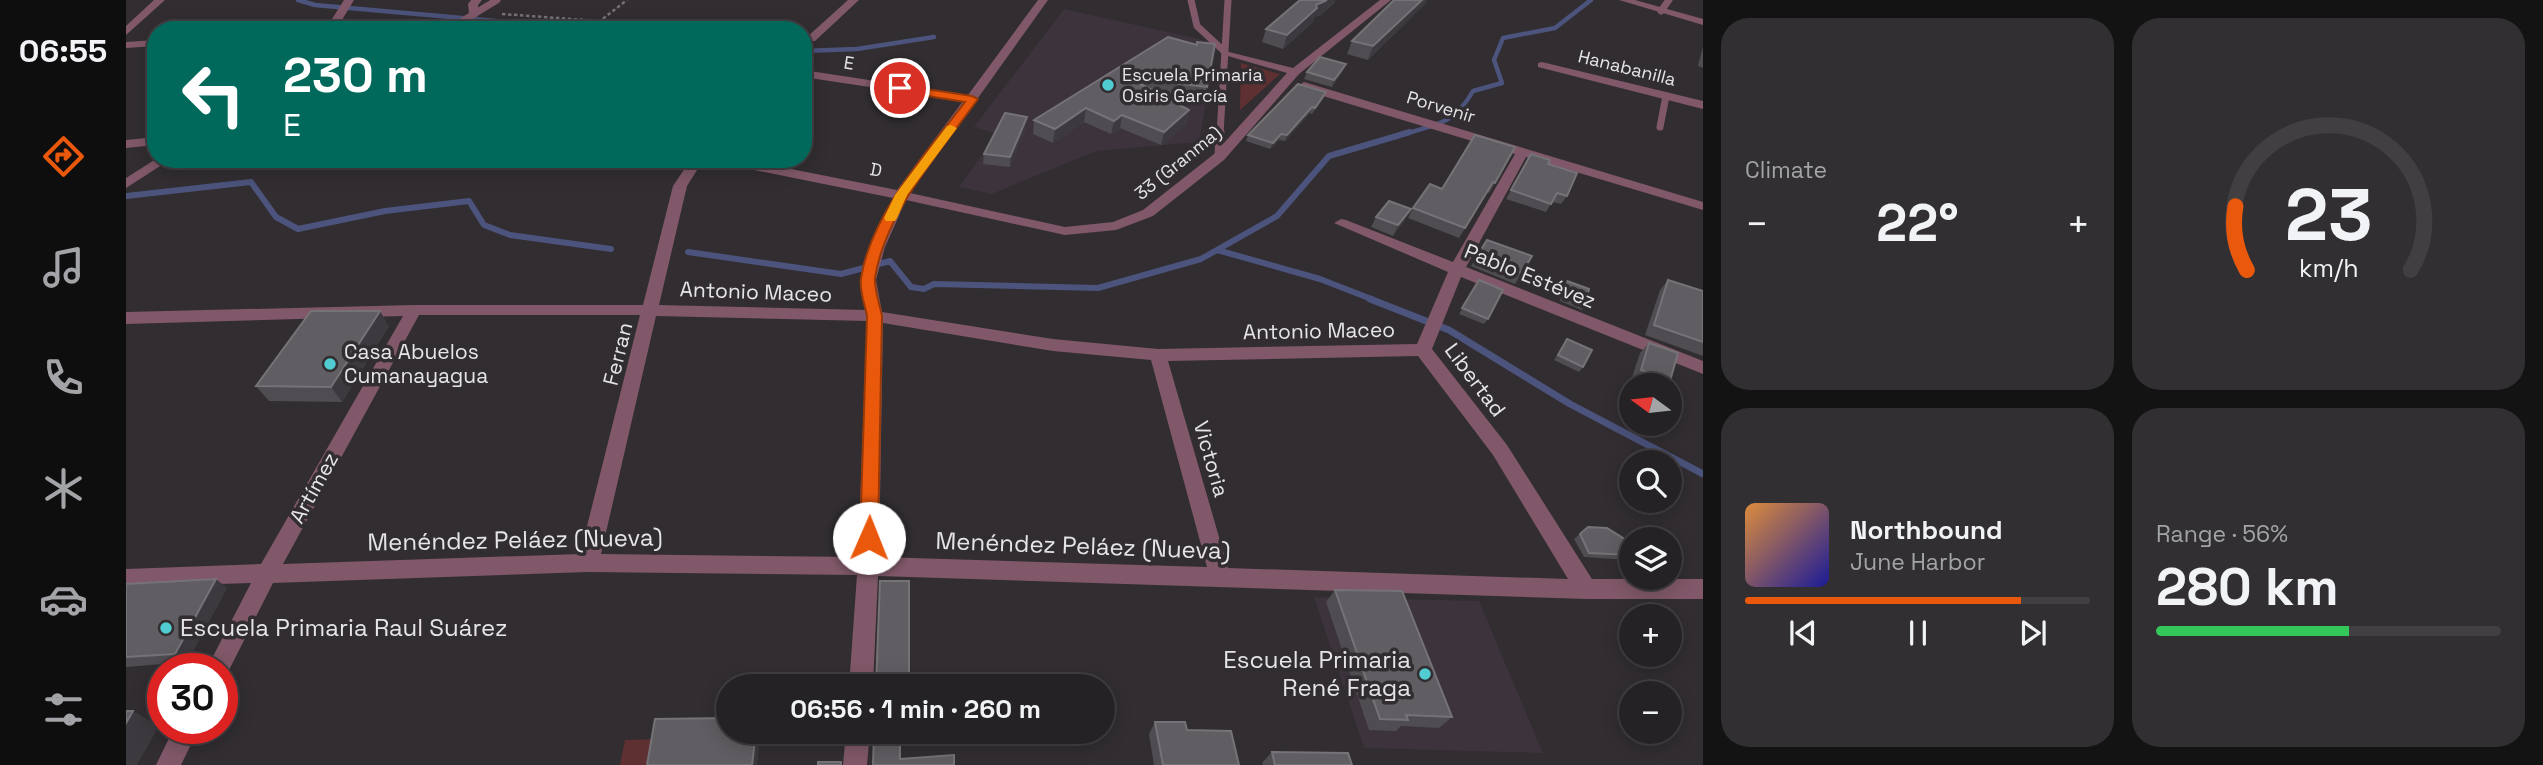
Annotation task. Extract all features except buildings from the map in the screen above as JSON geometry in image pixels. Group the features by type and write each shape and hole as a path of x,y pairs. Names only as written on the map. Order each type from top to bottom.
{"street":[{"path":"126,32 160,0"},
{"path":"462,21 474,14 473,4 477,0"},
{"path":"812,37 854,0"},
{"path":"861,674 869,566 874,316 868,280 878,247 901,195 1043,0"},
{"name":"33 (Granma)","path":"1065,231 1116,226 1148,213 1219,157 1292,77 1387,0"},
{"path":"1624,0 1703,22"},
{"path":"336,21 346,5"},
{"path":"126,45 147,44"},
{"name":"Porvenir","path":"1224,52 1403,116 1703,206"},
{"name":"Hanabanilla","path":"1542,65 1703,105"},
{"name":"E","path":"812,74 972,99"},
{"path":"126,144 147,142"},
{"name":"Libertad","path":"1522,152 1457,269 1423,350 1500,450 1586,589"},
{"path":"126,184 151,168"},
{"name":"Ferran","path":"588,564 652,310 680,186 692,168"},
{"name":"D","path":"765,168 1065,231"},
{"name":"Pablo Estévez","path":"1341,223 1703,368"},
{"name":"Antonio Maceo","path":"126,318 414,310 652,310 874,316 1053,345 1157,355 1423,350"},
{"name":"Artímez","path":"226,653 268,571 414,310"},
{"name":"Victoria","path":"1157,355 1220,576"},
{"name":"Menéndez Peláez (Nueva)","path":"126,578 268,571 588,564 869,566 1586,589 1703,589"},
{"path":"167,765 178,744"},
{"path":"855,765 857,744"}],"lane":[{"path":"474,14 497,0"},
{"path":"1191,0 1197,26 1224,52"},
{"path":"1219,157 1228,0"},
{"path":"1661,11 1670,0"},
{"path":"1660,127 1666,96"}],"path":[{"path":"474,14 600,21 627,0"}],"shaded area":[{"name":"Escuela Primaria Osiris García","path":"1064,9 1217,43 1199,142 1096,151 992,194 959,187 997,134 974,127"},
{"path":"1241,63 1280,74 1240,110"},
{"name":"Escuela Primaria René Fraga","path":"1314,597 1479,601 1543,753 1364,748"},
{"path":"660,739 655,765 620,765 625,740"}],"waterway":[{"path":"298,0 315,5 496,21"},
{"path":"1405,134 1445,121 1459,110 1473,91 1502,83 1494,60 1503,38 1555,28 1591,0"},
{"path":"812,51 857,49 934,37"},
{"path":"688,252 841,274 890,261 911,287 924,289 934,284 1098,288 1201,259 1277,216 1329,156 1410,132"},
{"path":"126,196 251,182 276,217 298,229 385,211 469,201 484,225 510,235 611,249"},
{"path":"1217,250 1320,279 1374,300"},
{"path":"1370,299 1449,330 1570,404 1703,474"}],"slow traffic":[{"path":"891,218 901,195 951,128"}],"place":[{"name":"Escuela Primaria Osiris García","path":"1108,85"},
{"name":"Casa Abuelos Cumanayagua","path":"330,364"},
{"name":"Escuela Primaria Raul Suárez","path":"166,628"},
{"name":"Escuela Primaria René Fraga","path":"1425,674"}],"route":[{"path":"869,538 874,316 868,280 878,247 901,195 972,99 900,88"}]}
